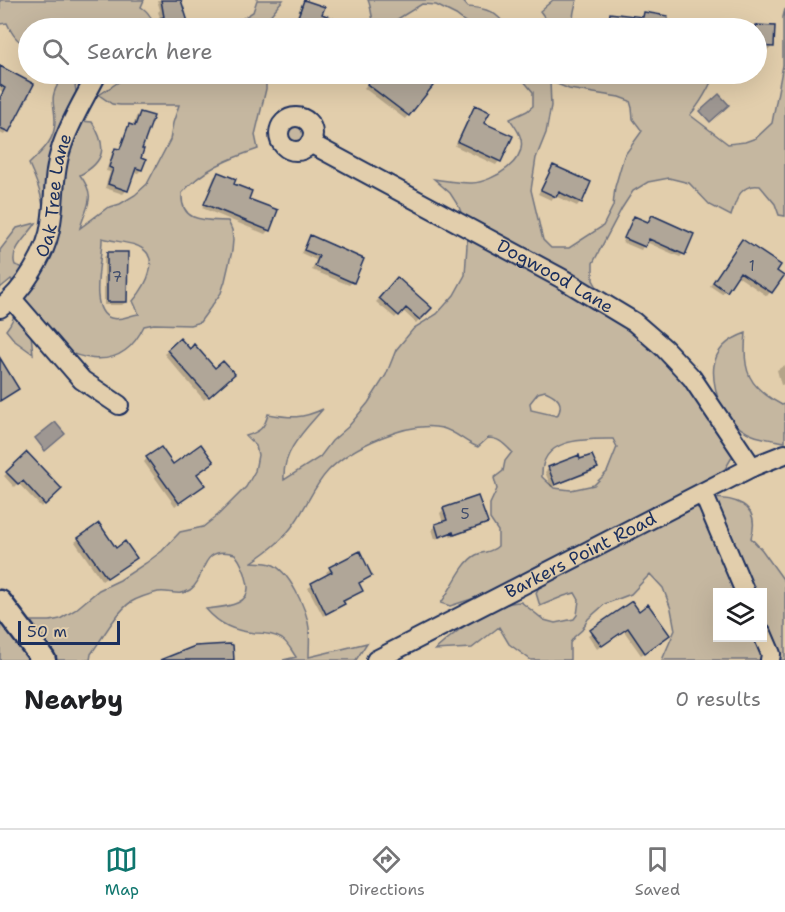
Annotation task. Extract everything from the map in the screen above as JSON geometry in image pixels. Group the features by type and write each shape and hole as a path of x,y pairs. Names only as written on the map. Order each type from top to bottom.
{"main road":[{"path":"0,602 44,660"}],"street":[{"name":"Oak Tree Lane","path":"6,304 29,276 48,239 56,169 62,146 92,84"},
{"name":"Dogwood Lane","path":"310,143 561,278 634,322 664,348 692,378 752,467"},
{"path":"6,304 34,322 82,380 119,405"},
{"name":"Barkers Point Road","path":"376,660 752,467 785,454"},
{"path":"703,493 743,588"},
{"path":"766,642 771,654 770,660"}],"shaded area":[{"path":"0,0 144,0 141,7 147,11 151,18 18,18 18,40 7,23 0,24"},
{"path":"257,0 283,0 268,18 243,18 253,12"},
{"path":"368,0 462,0 468,7 486,10 500,18 460,18 436,5 422,4 399,18 372,18"},
{"path":"553,0 577,0 573,18 545,18 540,11"},
{"path":"785,9 785,216 779,215 775,204 760,186 743,190 731,216 710,205 689,183 669,178 648,182 633,191 622,208 593,263 593,280 605,301 685,381 694,398 704,406 723,414 715,389 714,366 723,347 732,339 746,333 745,358 750,376 761,392 782,405 785,404 785,442 754,436 729,418 735,452 724,471 699,489 705,498 735,501 743,504 749,510 753,526 751,538 785,582 785,660 662,660 675,630 671,609 663,588 650,574 631,594 605,604 588,619 570,643 570,660 531,660 509,644 499,627 472,648 435,650 464,626 498,607 521,602 544,620 555,623 574,619 577,615 579,600 575,593 540,606 536,593 541,583 564,557 539,565 484,595 450,606 441,603 461,570 471,559 498,546 498,531 490,519 490,504 497,489 494,478 503,471 505,461 512,452 495,439 488,438 478,447 447,430 429,427 414,428 381,437 338,462 319,483 287,533 252,562 271,564 278,568 296,592 308,620 309,657 367,643 356,660 283,660 296,657 282,639 269,634 234,629 217,619 206,609 236,604 246,596 248,589 241,563 235,554 223,552 209,558 190,590 182,593 158,592 137,599 126,606 115,618 91,654 90,660 50,660 23,621 60,619 99,590 146,563 162,551 180,532 203,527 218,515 246,487 255,471 258,455 256,446 246,436 261,429 268,414 296,417 323,409 291,450 284,469 284,480 320,457 368,403 386,375 396,350 414,328 437,314 454,295 465,275 468,230 459,207 450,193 434,179 463,183 480,182 499,174 514,161 521,145 519,134 510,119 533,106 533,92 526,84 550,84 551,106 546,133 536,158 531,190 543,240 551,248 569,248 603,226 613,206 615,187 624,156 642,131 633,119 630,101 619,97 569,89 557,84 710,84 690,115 728,144 756,138 772,123 783,65","holes":["545,391 553,395 560,404 557,416 531,410 530,403 538,393","602,439 613,439 617,447 607,472 594,485 571,490 554,488 542,477 543,464 548,454 556,447 578,440"]},
{"path":"58,84 85,84 75,85 81,121 92,122 102,146 95,164 80,175 88,190 89,201 80,228 107,208 120,204 135,195 147,184 170,140 179,105 112,104 99,95 116,84 266,84 255,135 258,149 207,171 182,193 182,203 190,215 203,220 228,221 232,230 232,251 221,293 200,322 190,325 144,326 133,343 121,353 107,358 92,359 77,355 31,334 33,354 15,341 6,330 13,319 17,298 11,279 0,288 0,250 17,228 36,223 17,248 14,259 15,265 27,269 41,242 44,229 44,209 29,164 44,148 52,135 55,123 53,100","holes":["102,238 135,245 144,250 151,263 147,279 133,301 139,314 111,318 104,313 98,294"]},
{"path":"719,94 729,105 710,122 700,111"},
{"path":"296,122 305,125 308,134 305,143 296,146 287,143 284,134 287,125"},
{"path":"55,422 65,434 45,451 35,438"},
{"path":"0,614 34,660 0,660"}],"building":[{"path":"161,0 181,0 187,18 160,18 164,17"},
{"path":"304,0 325,7 322,14 332,18 298,18"},
{"path":"644,12 668,16 668,18 609,18 610,13 643,17"},
{"path":"767,26 775,26 774,47 767,47"},
{"path":"0,66 18,76 18,84 34,84 9,132 0,128 0,98 5,88 0,85"},
{"path":"367,84 430,84 433,86 409,116"},
{"path":"475,105 490,112 484,123 513,136 501,162 458,142"},
{"path":"140,112 154,116 142,149 144,149 141,158 146,160 142,170 136,168 128,191 108,184 113,169 109,167 115,148 120,149 129,124 135,126"},
{"path":"553,165 591,182 582,203 559,192 556,197 541,190"},
{"path":"218,172 236,179 234,184 252,191 249,199 278,210 270,231 204,204"},
{"path":"652,215 694,234 685,255 649,239 645,247 624,238 634,216 648,222"},
{"path":"310,235 364,259 354,283 315,266 319,256 304,250"},
{"path":"742,239 781,265 777,271 784,276 772,293 740,272 727,292 713,282"},
{"path":"107,252 128,252 127,302 107,302"},
{"path":"397,277 432,308 420,320 406,308 399,316 379,298"},
{"path":"180,338 190,349 194,344 215,368 223,361 235,374 209,397 167,350"},
{"path":"0,358 19,389 0,401"},
{"path":"201,444 214,462 197,474 205,485 179,503 146,457 161,447 173,464"},
{"path":"27,452 62,489 45,505 23,481 18,484 6,472"},
{"path":"579,455 580,459 592,455 598,468 555,485 548,467"},
{"path":"478,496 488,523 454,535 453,532 439,537 435,524 447,520 443,508"},
{"path":"99,523 116,548 125,541 137,558 107,578 78,538"},
{"path":"360,551 372,576 359,583 363,591 343,601 345,604 326,614 311,583 332,572 329,567"},
{"path":"632,601 639,611 648,604 670,635 645,653 628,628 602,646 590,630"},
{"path":"233,645 234,660 160,660 195,646"}]}
